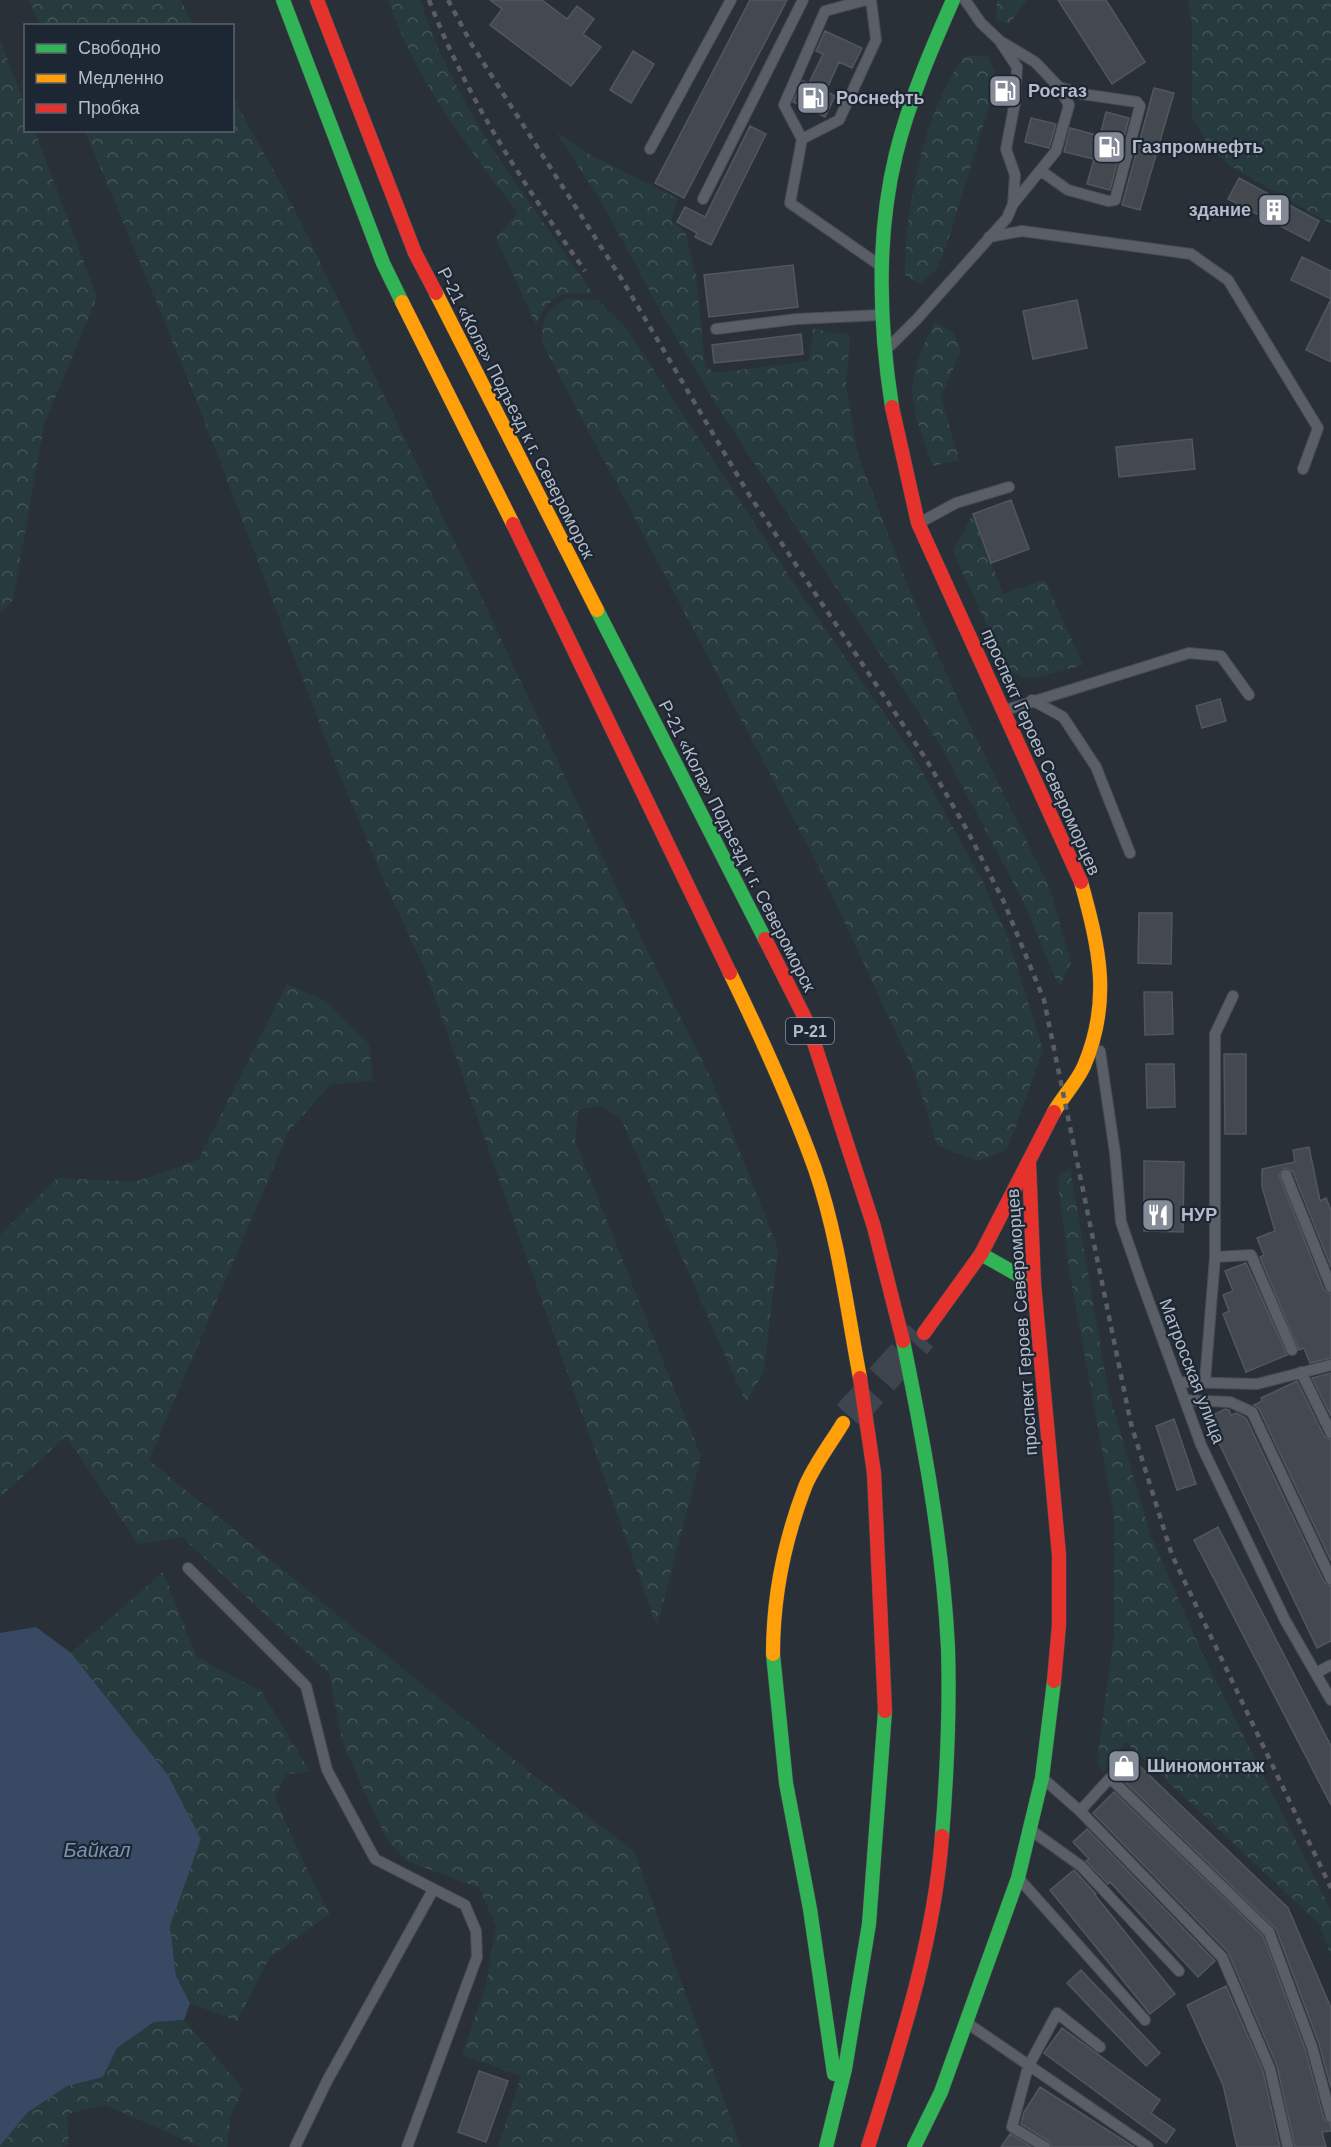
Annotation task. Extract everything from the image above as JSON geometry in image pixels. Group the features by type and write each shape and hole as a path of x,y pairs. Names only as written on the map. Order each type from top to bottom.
{"main road":[{"name":"Р-21","path":"283,0 383,263 609,719 764,1043 815,1170 834,1241 862,1387 874,1473 885,1708 869,1924 838,2098 826,2147"},
{"name":"Р-21 «Кола» Подъезд к г. Североморск","path":"316,0 415,253 808,1024 844,1124 906,1352 931,1483 940,1558 950,1715 940,1862 920,1978 868,2147"},
{"name":"проспект Героев Североморцев","path":"921,2141 928,2117 941,2092 967,2023 1018,1878 1042,1778 1052,1708 1059,1625 1059,1555 1034,1284 1029,1162 1056,1109 1083,1068 1097,1030 1101,1004 1098,943 1080,878 918,523 906,484 895,428 885,350 882,267 887,211 896,156 919,79 953,0"},
{"path":"924,1333 981,1254 1029,1162"},
{"path":"981,1254 1034,1284"},
{"path":"838,2098 810,1909 786,1783 773,1668 773,1614 792,1531 806,1485 843,1423"}],"lane":[{"path":"650,149 731,0"},
{"path":"703,199 803,0"},
{"path":"866,0 825,11 784,105 802,139 790,203 882,267"},
{"path":"802,139 839,120 876,40 871,0"},
{"path":"885,350 917,319 1007,218 1013,204 1056,151 1069,105 1059,87 1035,62 1000,41 981,23 964,0"},
{"path":"1000,41 1017,67 1015,102 1006,149 1015,175 1013,204"},
{"path":"1041,171 1068,190 1108,201 1115,200 1140,106 1137,102 1082,94 1059,87"},
{"path":"989,237 1022,231 1191,254 1228,280 1318,428 1303,469"},
{"path":"716,329 797,319 884,315"},
{"path":"918,523 956,503 1009,487"},
{"path":"1005,711 1032,700 1189,653 1221,656 1249,695"},
{"path":"1032,700 1063,717 1096,767 1130,853"},
{"path":"1205,1381 1215,1257 1215,1034 1233,996"},
{"name":"Матросская улица","path":"1097,1030 1115,1154 1122,1222 1201,1445 1285,1620 1331,1700"},
{"path":"1286,1175 1331,1287"},
{"path":"1215,1257 1251,1255 1292,1350"},
{"path":"1178,1382 1257,1384 1331,1365"},
{"path":"1301,1372 1331,1433"},
{"path":"1185,1400 1230,1402 1252,1412 1331,1580"},
{"path":"188,1568 306,1686 327,1770 375,1859 465,1905 476,1931 477,1957 406,2147"},
{"path":"1316,1673 1331,1665"},
{"path":"1042,1778 1080,1811 1222,1957 1270,2068 1288,2147"},
{"path":"1080,1811 1110,1778 1269,1932 1312,2047 1331,2117"},
{"path":"1029,1829 1081,1866 1179,1971"},
{"path":"1018,1878 1145,2020"},
{"path":"295,2147 327,2081 433,1890"},
{"path":"1045,2147 1012,2127 1028,2067 1057,2013 1100,2047"},
{"path":"967,2023 1028,2067 1148,2147"}],"green space":[{"path":"29,0 181,0 193,24 40,24"},
{"path":"388,0 420,0 435,40 473,116 519,188 593,294 572,293 558,297 547,307 536,325 496,238 518,213 462,137 428,85 399,29"},
{"path":"997,0 1027,0 1010,23 996,21"},
{"path":"1188,0 1331,0 1331,224 1230,166 1206,142 1192,117 1192,23"},
{"path":"0,39 24,103 24,132 35,132 97,297 44,425 13,600 0,614"},
{"path":"976,55 989,57 995,72 995,87 946,247 936,270 920,284 905,275 908,221 920,161 938,103 950,78 964,57"},
{"path":"234,99 295,210 495,626 614,882 713,1083 778,1249 764,1371 746,1403 620,1117 599,1106 578,1110 575,1141 701,1456 657,1627 424,967 351,802 166,325 85,132 234,132"},
{"path":"556,132 585,152 678,199 671,221 685,232 696,275 705,366 716,373 809,361 813,329 850,335 846,387 858,455 907,584 963,711 1050,889 1071,963 1059,987 1024,903 945,753 718,408 661,312 602,203"},
{"path":"566,298 598,300 627,329 801,594 913,755 983,882 1009,941 1043,1050 1007,1150 977,1161 937,1145 914,1072 819,867 542,343 546,316 553,307"},
{"path":"935,322 953,333 961,350 941,397 959,460 933,466 914,408 913,393 917,362"},
{"path":"973,514 1003,594 1045,580 1083,665 1031,679 1008,672 953,551"},
{"path":"287,984 324,1000 369,1044 373,1081 331,1084 289,1131 149,1460 528,1771 634,1851 741,2147 498,2147 521,2076 462,2055 486,1985 496,1926 479,1888 407,1861 386,1838 343,1744 329,1674 182,1537 138,1544 66,1436 0,1497 0,1235 57,1178 134,1182 198,1160"},
{"path":"1070,1168 1108,1390 1151,1536 1202,1653 1331,1911 1331,1956 1319,1924 1126,1742 1103,1772 1097,1761 1114,1636 1114,1515 1070,1275 1057,1178"},
{"path":"163,1572 197,1657 262,1692 310,1772 286,1774 275,1797 300,1855 330,1914 270,1957 237,2021 190,2003 176,1976 170,1926 201,1839 168,1775 71,1653"},
{"path":"184,2020 243,2089 230,2118 227,2147 200,2147 106,2105 67,2114 69,2144 62,2147 0,2147 27,2113 67,2086 103,2077 117,2048 154,2022"}],"water":[{"name":"Байкал","path":"36,1627 71,1653 168,1775 201,1839 170,1926 176,1976 190,2003 184,2020 154,2022 117,2048 103,2077 67,2086 27,2113 0,2146 0,1633"}],"building":[{"path":"490,0 542,0 567,19 577,6 594,19 583,34 601,47 571,86 490,25 502,9"},
{"path":"750,0 787,0 684,198 655,183"},
{"path":"1058,0 1106,0 1145,62 1112,84"},
{"path":"825,31 862,48 852,68 839,62 826,91 835,96 825,117 793,102 803,81 809,83 823,54 816,51"},
{"path":"633,51 654,64 631,103 610,90"},
{"path":"1154,88 1174,93 1140,210 1122,205"},
{"name":"Газпромнефть","path":"1106,112 1129,118 1110,190 1087,184 1094,159 1064,152 1070,128 1100,136"},
{"path":"1031,118 1056,124 1049,148 1025,142"},
{"path":"750,126 766,134 711,245 695,237 697,233 677,222 685,207 705,217"},
{"name":"здание","path":"1239,178 1319,221 1309,241 1228,199"},
{"path":"1302,257 1331,271 1331,299 1291,280"},
{"path":"793,265 798,307 709,317 704,275"},
{"path":"1331,299 1331,362 1306,350"},
{"path":"1077,300 1087,348 1033,359 1023,311"},
{"path":"801,334 803,354 714,363 712,345"},
{"path":"1192,439 1195,469 1119,477 1116,447"},
{"path":"1011,500 1029,549 991,563 973,514"},
{"path":"1220,699 1226,721 1202,728 1196,706"},
{"path":"1139,913 1172,913 1171,964 1138,963"},
{"path":"1144,992 1172,992 1173,1034 1145,1035"},
{"path":"1224,1054 1246,1054 1246,1134 1225,1134"},
{"path":"1146,1064 1174,1064 1175,1107 1147,1108"},
{"path":"1309,1147 1320,1201 1326,1198 1331,1210 1331,1267 1293,1172 1284,1168 1279,1175 1324,1290 1331,1294 1331,1358 1310,1363 1304,1348 1299,1350 1260,1257 1264,1255 1257,1238 1275,1231 1262,1187 1262,1169 1295,1162 1293,1150"},
{"path":"1144,1161 1184,1162 1183,1232 1144,1231"},
{"path":"1246,1263 1287,1355 1246,1372 1223,1314 1229,1311 1223,1295 1233,1291 1225,1271"},
{"path":"1331,1373 1331,1416 1312,1378"},
{"path":"1297,1381 1324,1436 1331,1440 1331,1561 1259,1409 1254,1405 1262,1401 1261,1398"},
{"path":"1225,1409 1229,1410 1231,1415 1236,1413 1246,1418 1324,1582 1331,1586 1331,1641 1317,1648 1207,1418"},
{"path":"1174,1419 1196,1484 1177,1490 1156,1426"},
{"path":"1218,1527 1331,1746 1331,1805 1194,1540"},
{"path":"1126,1753 1288,1908 1331,2008 1331,2088 1319,2044 1276,1929 1125,1782 1113,1767"},
{"path":"1114,1792 1263,1936 1305,2049 1324,2119 1331,2124 1331,2131 1322,2132 1326,2147 1295,2147 1277,2066 1228,1952 1093,1813"},
{"path":"1087,1829 1215,1961 1198,1977 1110,1882 1108,1884 1086,1861 1089,1859 1073,1842"},
{"path":"1074,1870 1096,1894 1175,1994 1150,2014 1050,1890"},
{"path":"1081,1970 1160,2053 1146,2066 1067,1983"},
{"path":"1226,1986 1263,2071 1280,2147 1237,2147 1223,2085 1187,2005"},
{"path":"1062,2028 1160,2100 1151,2113 1175,2130 1166,2143 1044,2053"},
{"path":"479,2071 508,2081 486,2142 458,2132"},
{"path":"1040,2087 1134,2147 1052,2147 1049,2141 1021,2124 1024,2112"},
{"path":"1010,2134 1031,2147 1001,2147"}],"tunnel":[{"path":"849,1416 921,1336"}],"railway":[{"path":"429,0 461,73 479,107 519,173 585,271"},
{"path":"448,0 472,45 621,278 748,493 926,759 967,830 1004,902 1044,1000 1131,1424 1172,1555 1331,1888"}],"traffic: fast":[{"path":"283,0 383,263 402,302"},
{"path":"892,407 882,312 885,216 901,134 914,95 953,0"},
{"path":"597,610 765,939"},
{"path":"981,1254 1034,1284"},
{"path":"903,1341 932,1494 945,1609 948,1648 948,1719 942,1836"},
{"path":"773,1654 786,1783 810,1909 834,2074"},
{"path":"914,2147 941,2092 1018,1878 1042,1778 1054,1681"},
{"path":"826,2147 845,2069 869,1924 885,1711"}],"traffic: slow":[{"path":"436,293 597,610"},
{"path":"402,302 513,524"},
{"path":"1054,1112 1084,1066 1098,1019 1100,974 1093,929 1081,882"},
{"path":"730,973 775,1070 815,1169 836,1246 860,1378"},
{"path":"773,1654 778,1590 786,1548 798,1507 818,1462 843,1423"}],"traffic: jam":[{"path":"317,0 415,253 436,293"},
{"path":"892,407 918,523 1081,882"},
{"path":"513,524 730,973"},
{"path":"765,939 808,1024 874,1227 903,1341"},
{"path":"924,1333 981,1254 1054,1112"},
{"path":"1029,1163 1034,1284 1059,1555 1059,1625 1054,1681"},
{"path":"860,1378 874,1473 885,1711"},
{"path":"868,2147 924,1955 938,1876 942,1836"}],"place":[{"name":"Росгаз","path":"1005,91"},
{"name":"Роснефть","path":"813,98"},
{"name":"Газпромнефть","path":"1109,147"},
{"name":"здание","path":"1274,210"},
{"name":"НУР","path":"1158,1215"},
{"name":"Шиномонтаж","path":"1124,1766"}]}
